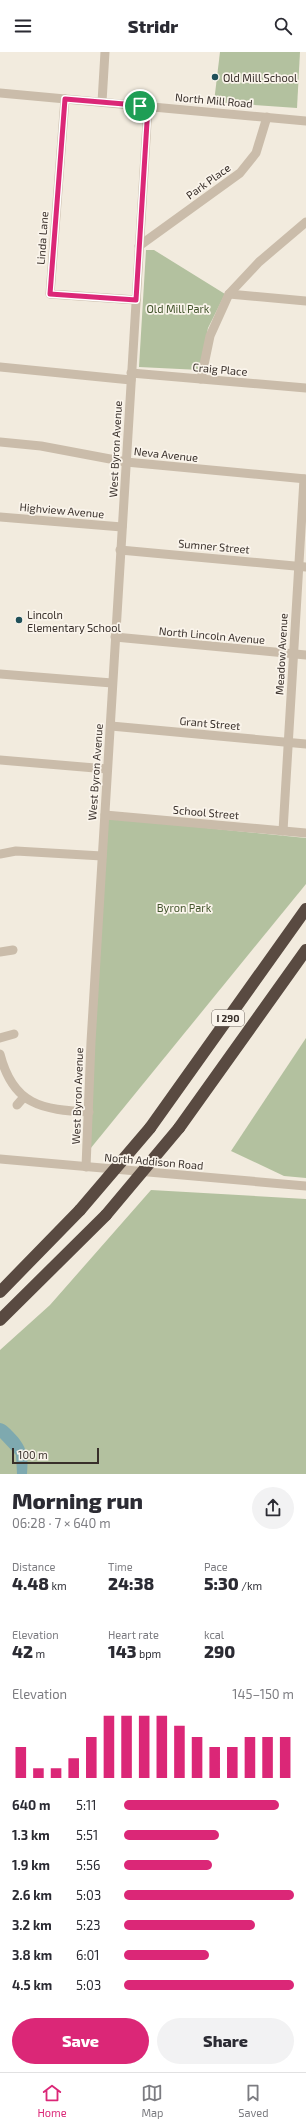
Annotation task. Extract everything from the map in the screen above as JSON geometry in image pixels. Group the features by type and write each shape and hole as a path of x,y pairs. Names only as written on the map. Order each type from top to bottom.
{"highway":[{"name":"I 290","path":"0,1292 80,1210 150,1128 306,909"},
{"name":"I 290","path":"0,1320 106,1215 179,1128 306,950"}],"street":[{"path":"102,102 105,52"},
{"name":"North Mill Road","path":"0,93 306,121"},
{"name":"Linda Lane","path":"65,99 50,294 136,300"},
{"name":"West Byron Avenue","path":"86,1167 91,1042 104,815 111,726 112,683 148,106"},
{"name":"Park Place","path":"139,246 240,173 256,153 267,117"},
{"path":"201,379 210,336 229,294 260,262 306,222"},
{"path":"229,294 306,300"},
{"name":"Craig Place","path":"0,367 201,379 306,388"},
{"name":"Neva Avenue","path":"0,442 41,446 126,462 305,479"},
{"name":"Meadow Avenue","path":"283,831 293,654 302,566 305,479"},
{"name":"Highview Avenue","path":"0,517 122,527"},
{"name":"Sumner Street","path":"120,550 302,566"},
{"name":"North Lincoln Avenue","path":"115,637 306,655"},
{"path":"0,674 112,683"},
{"name":"Grant Street","path":"111,726 306,744"},
{"path":"0,760 107,769"},
{"name":"School Street","path":"104,815 306,833"},
{"path":"0,854 16,851 102,856"},
{"path":"0,952 14,950"},
{"path":"0,1038 14,1034"},
{"path":"0,1054 4,1070 10,1081 24,1098 47,1108 89,1112"},
{"path":"17,1104 24,1098"},
{"name":"North Addison Road","path":"0,1159 306,1186"}],"green space":[{"path":"220,52 300,52 297,108 214,102"},
{"name":"Old Mill Park","path":"146,250 154,250 225,294 208,328 200,370 139,367"},
{"name":"Byron Park","path":"108,818 306,838 306,884 86,1154"},
{"path":"306,1038 306,1178 284,1176 231,1151"},
{"path":"151,1190 306,1199 306,1474 0,1474 0,1350 50,1305"}],"water":[{"path":"0,1423 9,1428 24,1446 27,1456 27,1474 17,1474 16,1455 0,1438"}],"place":[{"name":"Old Mill School","path":"215,77"},
{"name":"Lincoln Elementary School","path":"19,620"}],"route":[{"path":"65,99 140,106 148,106 136,300 50,294 65,99"}]}
